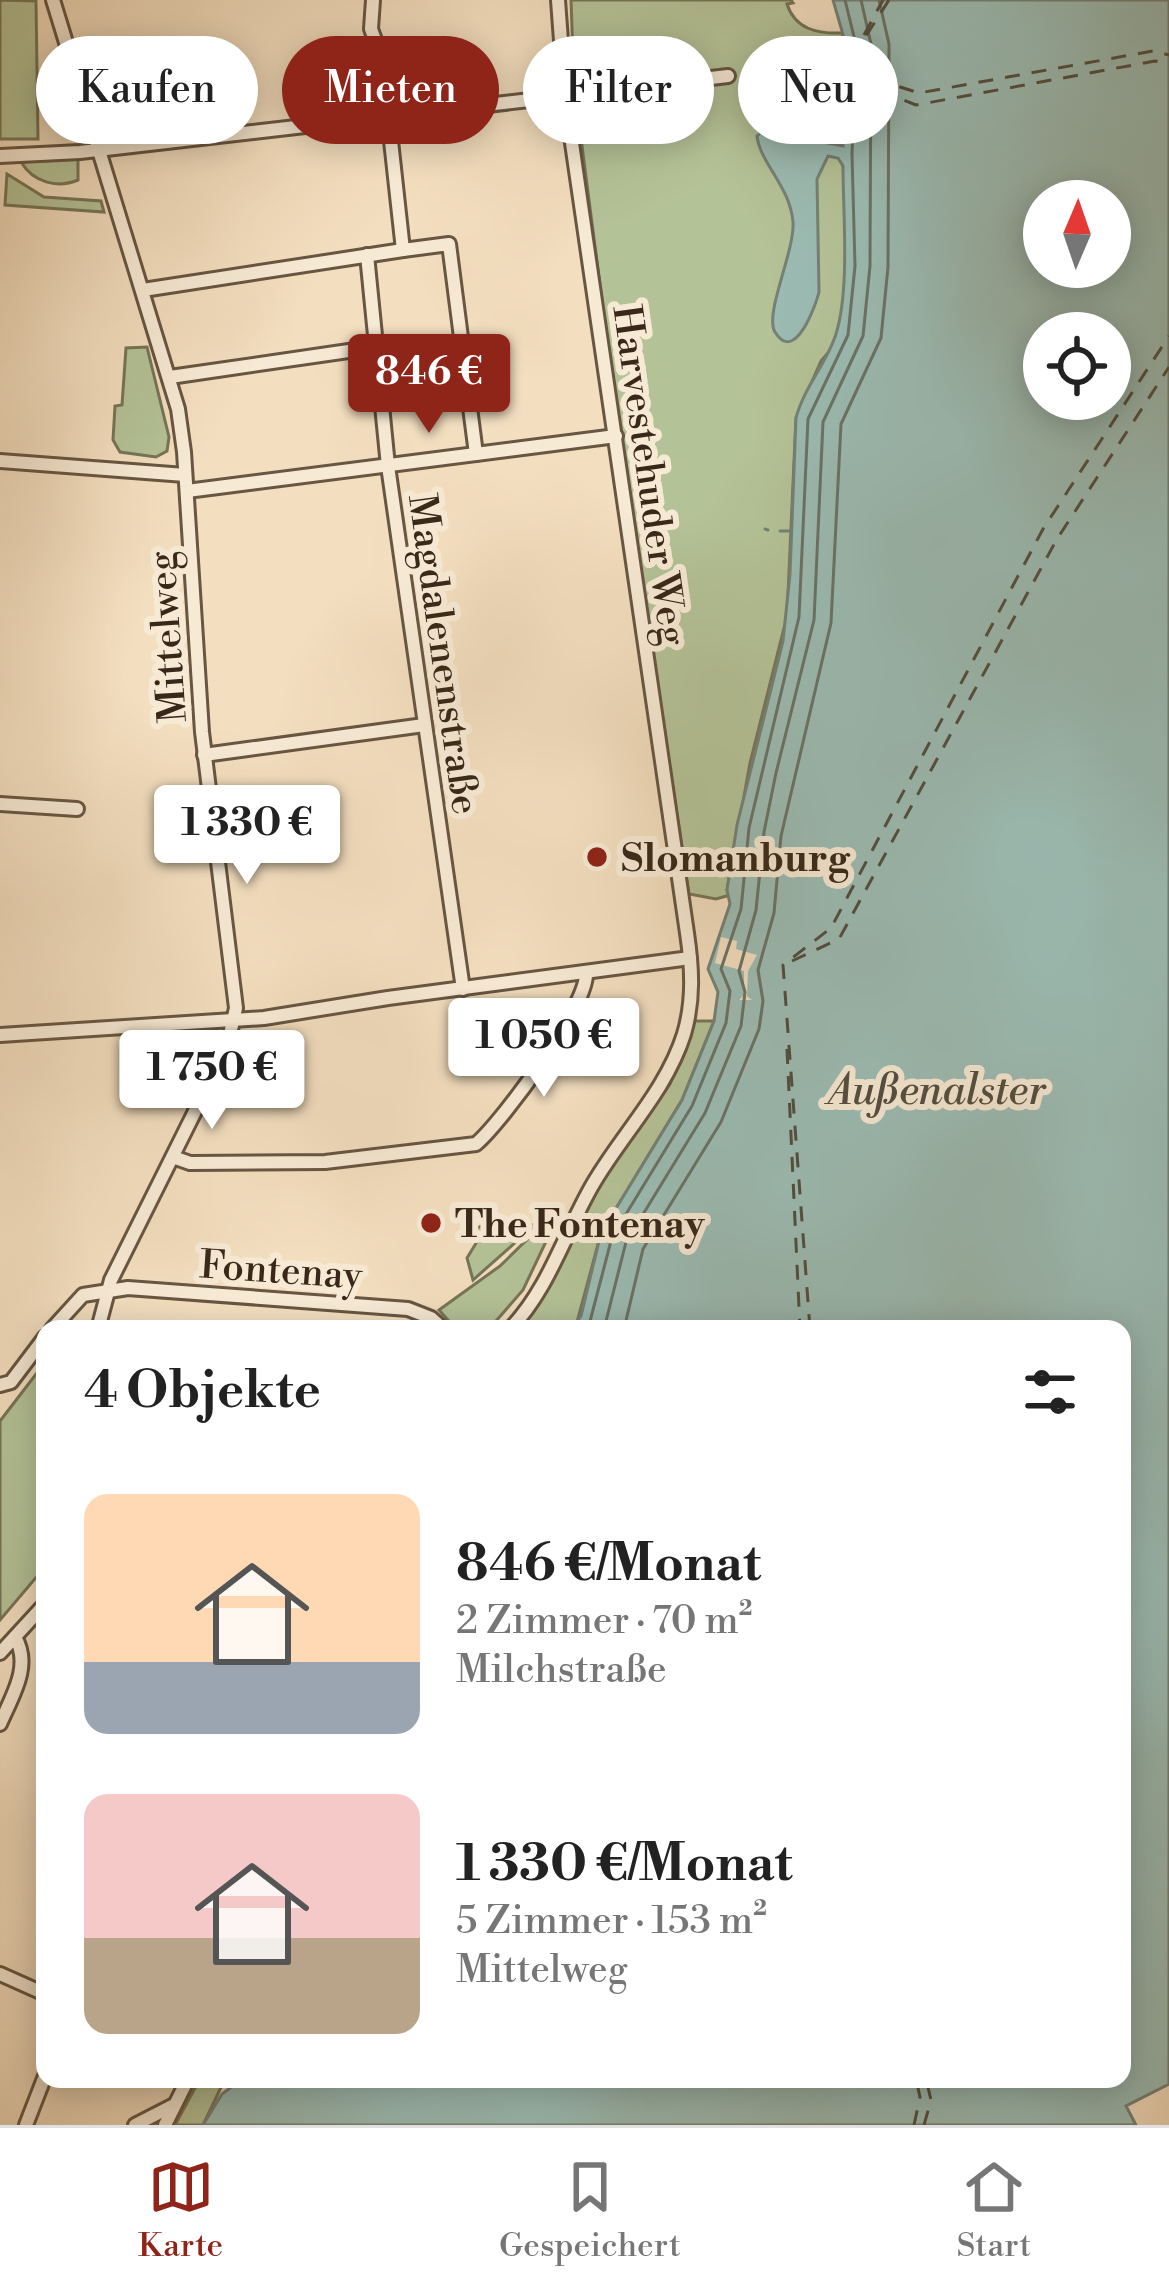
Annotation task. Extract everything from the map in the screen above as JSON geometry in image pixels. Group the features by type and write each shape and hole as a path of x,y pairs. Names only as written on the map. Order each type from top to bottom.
{"street":[{"name":"Mittelweg","path":"53,0 170,377 187,491 191,611 204,754 236,996 227,1047 107,1289 100,1320"},
{"path":"373,0 373,36"},
{"name":"Harvestehuder Weg","path":"559,0 561,36"},
{"path":"714,78 728,76"},
{"path":"0,156 282,127"},
{"path":"390,144 403,250"},
{"name":"Harvestehuder Weg","path":"516,1320 541,1286 608,1159 668,1073 687,1021 690,958 572,144"},
{"path":"143,290 449,244 476,454"},
{"name":"Magdalenenstraße","path":"367,255 388,466 463,989"},
{"path":"170,377 376,347"},
{"path":"187,491 616,436"},
{"path":"0,461 185,475"},
{"path":"204,754 424,725"},
{"path":"0,804 77,809"},
{"path":"0,1035 235,1020 690,958"},
{"path":"173,1157 190,1162 323,1162 476,1144 532,1076 583,992 586,973"},
{"path":"60,1320 83,1295 107,1289"},
{"name":"Fontenay","path":"107,1289 403,1308 432,1320"},
{"path":"4,1384 36,1347"},
{"path":"0,1653 36,1614"},
{"path":"0,1724 23,1664 15,1636"},
{"path":"0,1974 36,1990"},
{"path":"26,2125 40,2088"},
{"path":"165,2125 183,2088"},
{"path":"135,2125 157,2117 176,2101"}],"green space":[{"path":"0,0 36,1 36,139 0,139"},
{"path":"571,0 791,0 787,4 801,24 843,36 738,36 738,144 843,144 856,320 821,361 796,418 787,616 750,763 727,890 730,895 716,899 689,894 619,432 582,144 714,144 714,36 572,36"},
{"path":"78,159 78,180 62,184 39,179 21,162"},
{"path":"7,174 44,197 101,201 104,212 5,205"},
{"path":"147,347 169,437 167,451 156,457 120,452 113,440 115,406 122,405 126,348"},
{"path":"695,1021 714,1021 682,1100 601,1233 578,1320 520,1320 595,1190 670,1084"},
{"path":"501,1220 535,1225 473,1280 467,1258 478,1240 476,1228"},
{"path":"540,1227 551,1231 523,1290 497,1320 448,1320 439,1310 500,1266"},
{"path":"36,1374 36,1578 0,1620 0,1421"},
{"path":"195,2088 221,2088 203,2125 175,2125"}],"water":[{"name":"Außenalster","path":"833,0 1169,0 1169,2084 1126,2106 1136,2125 203,2125 230,2088 1131,2088 1131,1320 578,1320 601,1233 682,1100 714,1021 718,992 708,969 730,904 727,890 737,825 783,641 796,418 840,316 843,166 838,158 828,156 817,179 819,292 797,337 783,340 775,332 773,311 793,222 787,197 759,144 898,144 898,36 843,36"}],"pier":[{"path":"721,937 737,941 736,949 757,955 748,971 747,996 752,1000 739,1000 744,995 744,971 715,963"}],"waterway":[{"path":"780,531 791,531"}],"ferry route":[{"path":"864,35 883,0"},
{"path":"889,0 857,50 871,87 916,105 1155,61 1169,65"},
{"path":"898,86 919,93 1153,51 1169,55"},
{"path":"809,1320 783,965 831,928 1043,529 1169,336"},
{"path":"792,961 839,939 1057,539 1169,367"},
{"path":"787,1049 800,1320"},
{"path":"914,2125 918,2088"},
{"path":"924,2125 931,2100 928,2088"}],"place":[{"name":"Slomanburg","path":"597,857"},
{"name":"The Fontenay","path":"431,1223"}]}
